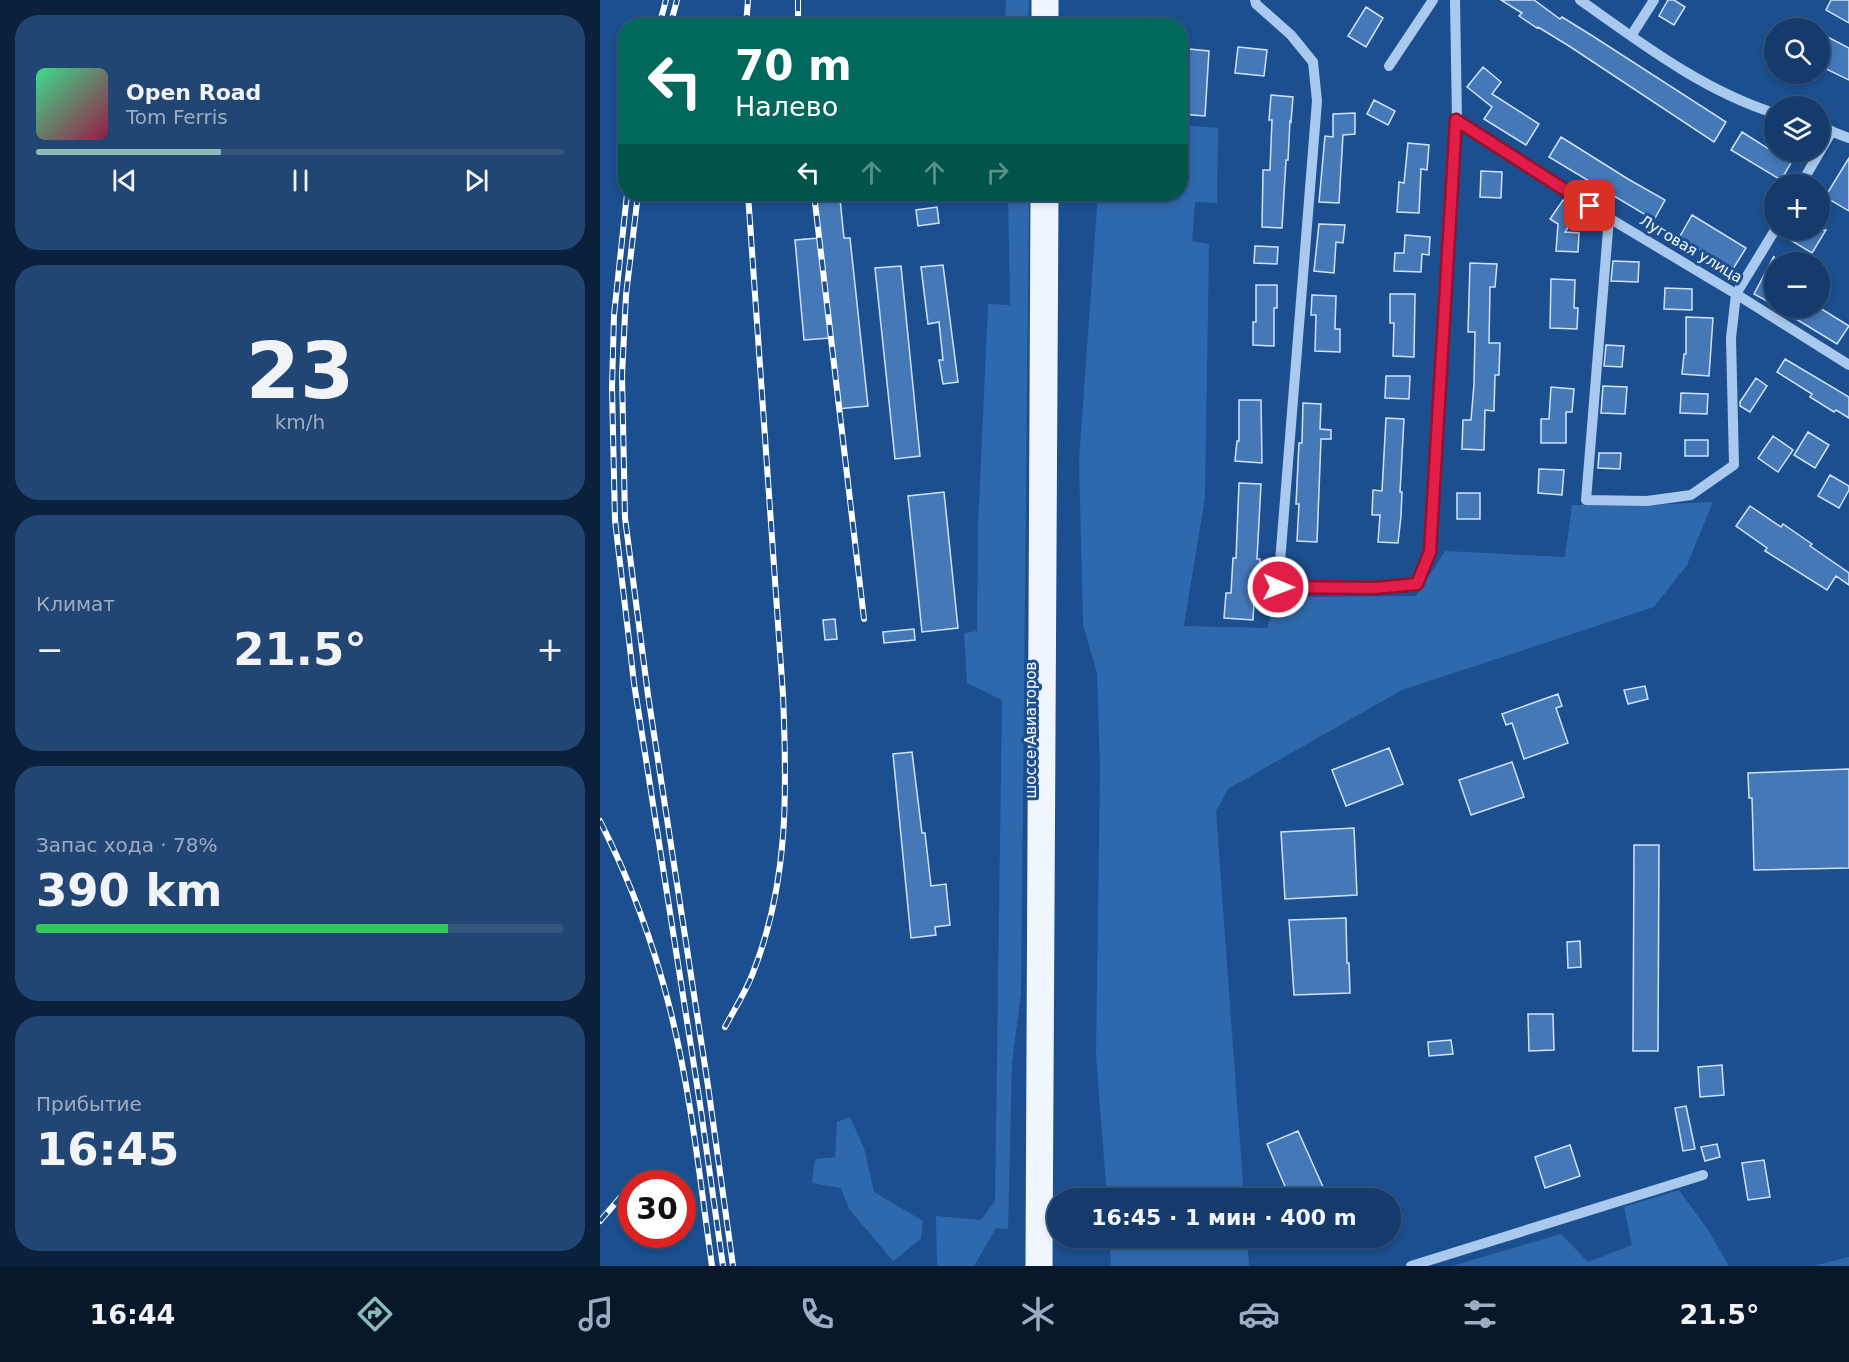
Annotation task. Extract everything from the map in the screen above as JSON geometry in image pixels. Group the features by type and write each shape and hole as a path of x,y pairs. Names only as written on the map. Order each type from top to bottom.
{"main road":[{"path":"1039,0 1039,18"},
{"path":"1051,0 1051,18"},
{"name":"шоссе Авиаторов","path":"1034,1266 1038,201"},
{"name":"шоссе Авиаторов","path":"1045,1266 1051,201"}],"street":[{"path":"1255,0 1256,4 1291,35 1312,62 1317,101 1278,587 1375,588 1417,584 1430,552 1456,120 1455,0"},
{"path":"1389,66 1433,0"},
{"path":"1580,0 1701,82 1764,110"},
{"path":"1631,36 1654,0"},
{"name":"Луговая улица","path":"1456,120 1609,218 1736,294 1849,366"},
{"path":"1807,174 1832,131 1849,138"},
{"path":"1609,218 1586,500 1647,501 1691,495 1734,465 1731,338 1736,294 1769,240"},
{"path":"1411,1266 1703,1175"}],"shaded area":[{"path":"1006,0 1029,0 1028,18 1005,18"},
{"path":"1188,126 1218,128 1217,203 1195,202 1192,241 1209,244 1205,497 1184,626 1267,628 1277,597 1416,596 1445,551 1565,557 1572,505 1713,502 1687,565 1654,607 1402,690 1228,789 1216,811 1243,1188 1106,1188 1096,1056 1100,768 1097,674 1083,624 1079,460 1098,201 1188,201"},
{"path":"1008,201 1029,201 1021,993 1012,1063 1008,1229 996,1228 974,1266 937,1266 936,1216 981,1220 995,1201 1002,700 967,683 964,633 977,631 978,525 988,304 1010,305"},
{"path":"850,1117 864,1148 874,1192 923,1221 921,1239 893,1261 849,1209 841,1188 812,1183 815,1159 835,1157 837,1122"},
{"path":"1679,1190 1708,1230 1729,1266 1452,1266 1561,1234 1588,1262 1632,1245 1624,1207"},
{"path":"1110,1248 1248,1248 1249,1266 1111,1266"},
{"path":"1849,1257 1849,1266 1813,1266"}],"building":[{"path":"1501,0 1534,0 1560,19 1562,17 1726,122 1714,142 1569,46 1519,16 1522,13"},
{"path":"1668,0 1674,0 1685,7 1674,25 1659,16"},
{"path":"1831,0 1849,0 1849,23 1826,10"},
{"path":"1366,7 1383,18 1366,47 1348,36"},
{"path":"1830,38 1849,48 1849,80 1830,71"},
{"path":"1238,47 1267,50 1264,76 1235,73"},
{"path":"1189,49 1209,51 1205,116 1188,115"},
{"path":"1483,67 1501,82 1492,94 1539,124 1526,145 1484,119 1492,107 1467,87"},
{"path":"1271,95 1293,97 1282,228 1262,227 1263,170 1270,170"},
{"path":"1374,100 1395,111 1388,125 1367,114"},
{"path":"1355,113 1355,134 1343,135 1339,203 1319,202 1325,136 1333,137 1333,114"},
{"path":"1742,132 1764,146 1764,162 1791,163 1785,174 1771,174 1731,150"},
{"path":"1561,137 1665,200 1654,220 1549,157"},
{"path":"1408,143 1429,145 1427,170 1421,169 1419,213 1397,212 1399,182 1404,183"},
{"path":"1849,158 1849,211 1830,200 1830,189"},
{"path":"1481,171 1502,172 1501,198 1480,197"},
{"path":"1563,200 1579,211 1565,232 1579,233 1578,252 1556,251 1558,224 1550,219"},
{"path":"840,201 844,238 850,238 868,406 837,409 830,338 804,340 795,240 819,238 816,202"},
{"path":"937,207 939,223 918,226 916,210"},
{"path":"1692,215 1746,248 1733,269 1679,238"},
{"path":"1319,224 1345,225 1343,243 1336,242 1334,273 1314,271"},
{"path":"1405,235 1430,237 1429,255 1422,254 1421,272 1394,271 1395,253 1404,253"},
{"path":"1793,240 1820,240 1813,252"},
{"path":"1255,246 1278,247 1277,264 1254,263"},
{"path":"1613,261 1639,262 1638,282 1611,281"},
{"path":"1470,263 1497,264 1495,287 1490,287 1489,343 1500,343 1499,375 1495,375 1494,411 1485,410 1484,450 1462,449 1463,420 1471,420 1474,384 1475,332 1468,332"},
{"path":"943,265 958,382 943,384 939,360 943,360 939,322 928,324 921,267"},
{"path":"901,266 920,456 895,459 875,268"},
{"path":"1764,275 1764,300 1754,294"},
{"path":"1551,279 1575,280 1574,308 1578,308 1577,329 1550,328"},
{"path":"1256,285 1277,285 1277,308 1274,308 1274,346 1253,345 1253,322 1256,322"},
{"path":"1665,288 1692,289 1692,310 1664,309"},
{"path":"1390,294 1415,294 1414,357 1393,356 1394,323 1390,323"},
{"path":"1312,295 1336,296 1335,329 1340,329 1340,352 1315,351 1316,315 1311,315"},
{"path":"1830,314 1849,326 1837,344 1794,318 1830,318"},
{"path":"1686,317 1713,318 1709,376 1682,374 1684,354 1686,354"},
{"path":"1606,345 1624,346 1622,367 1604,366"},
{"path":"1785,359 1849,397 1849,418 1836,410 1834,412 1810,397 1812,394 1777,372"},
{"path":"1386,376 1410,376 1409,399 1385,398"},
{"path":"1756,378 1767,386 1750,412 1740,406 1740,402"},
{"path":"1603,386 1627,387 1625,414 1601,413"},
{"path":"1551,387 1574,389 1572,412 1566,412 1566,443 1541,443 1541,419 1549,419"},
{"path":"1681,393 1708,394 1707,414 1680,413"},
{"path":"1239,400 1261,400 1262,463 1235,461 1237,441 1239,441"},
{"path":"1303,403 1321,404 1320,429 1331,430 1331,439 1321,439 1317,542 1297,541 1299,504 1296,504"},
{"path":"1386,418 1404,419 1398,543 1378,542 1380,515 1372,515 1373,490 1382,491"},
{"path":"1808,432 1829,445 1815,468 1794,455"},
{"path":"1773,436 1793,450 1778,472 1758,458"},
{"path":"1685,440 1708,440 1708,456 1685,456"},
{"path":"1599,453 1621,453 1620,469 1598,468"},
{"path":"1539,469 1564,470 1562,495 1538,493"},
{"path":"1830,475 1849,486 1839,508 1818,496"},
{"path":"1239,483 1261,484 1257,559 1260,559 1259,585 1255,585 1253,620 1224,618 1226,593 1231,593 1233,558 1236,558"},
{"path":"944,492 958,628 922,632 908,496"},
{"path":"1457,493 1480,493 1480,519 1457,519"},
{"path":"1750,506 1781,527 1783,524 1849,573 1849,585 1836,576 1827,590 1765,551 1767,548 1736,526"},
{"path":"835,619 837,639 825,640 823,620"},
{"path":"914,629 915,640 884,643 883,632"},
{"path":"1645,686 1648,699 1628,704 1624,690"},
{"path":"1558,694 1562,706 1556,708 1568,743 1524,759 1512,723 1506,725 1502,714"},
{"path":"1389,748 1403,784 1346,806 1332,770"},
{"path":"912,752 931,886 946,884 950,925 935,927 936,935 911,938 893,754"},
{"path":"1512,762 1524,797 1471,815 1459,780"},
{"path":"1849,769 1849,868 1754,870 1752,798 1749,798 1748,773"},
{"path":"1354,828 1357,895 1285,899 1281,832"},
{"path":"1634,845 1659,845 1658,1051 1633,1051"},
{"path":"1346,918 1350,993 1294,995 1289,920"},
{"path":"1580,941 1581,967 1568,968 1567,942"},
{"path":"1528,1014 1553,1014 1554,1050 1529,1051"},
{"path":"1451,1040 1453,1054 1429,1056 1428,1042"},
{"path":"1722,1065 1724,1095 1700,1097 1698,1067"},
{"path":"1686,1106 1695,1149 1683,1151 1675,1108"},
{"path":"1298,1131 1324,1188 1286,1188 1267,1144"},
{"path":"1717,1144 1720,1157 1705,1161 1701,1147"},
{"path":"1570,1145 1580,1176 1545,1188 1535,1157"},
{"path":"1764,1160 1770,1197 1748,1200 1742,1163"}],"railway":[{"path":"661,18 666,0"},
{"path":"672,18 677,0"},
{"path":"747,18 748,0"},
{"path":"798,0 798,18"},
{"path":"626,201 614,315 612,388 615,520 634,683 723,1266"},
{"path":"637,201 626,295 622,375 625,518 648,695 733,1266"},
{"path":"725,1027 754,970 774,902 780,868 785,800 783,695 748,201"},
{"path":"815,201 864,619"},
{"path":"600,821 640,913 657,961 670,1009 689,1105 712,1266"},
{"path":"600,1221 618,1200"}],"route":[{"path":"1278,587 1375,588 1417,584 1430,552 1456,120 1590,206"}]}
